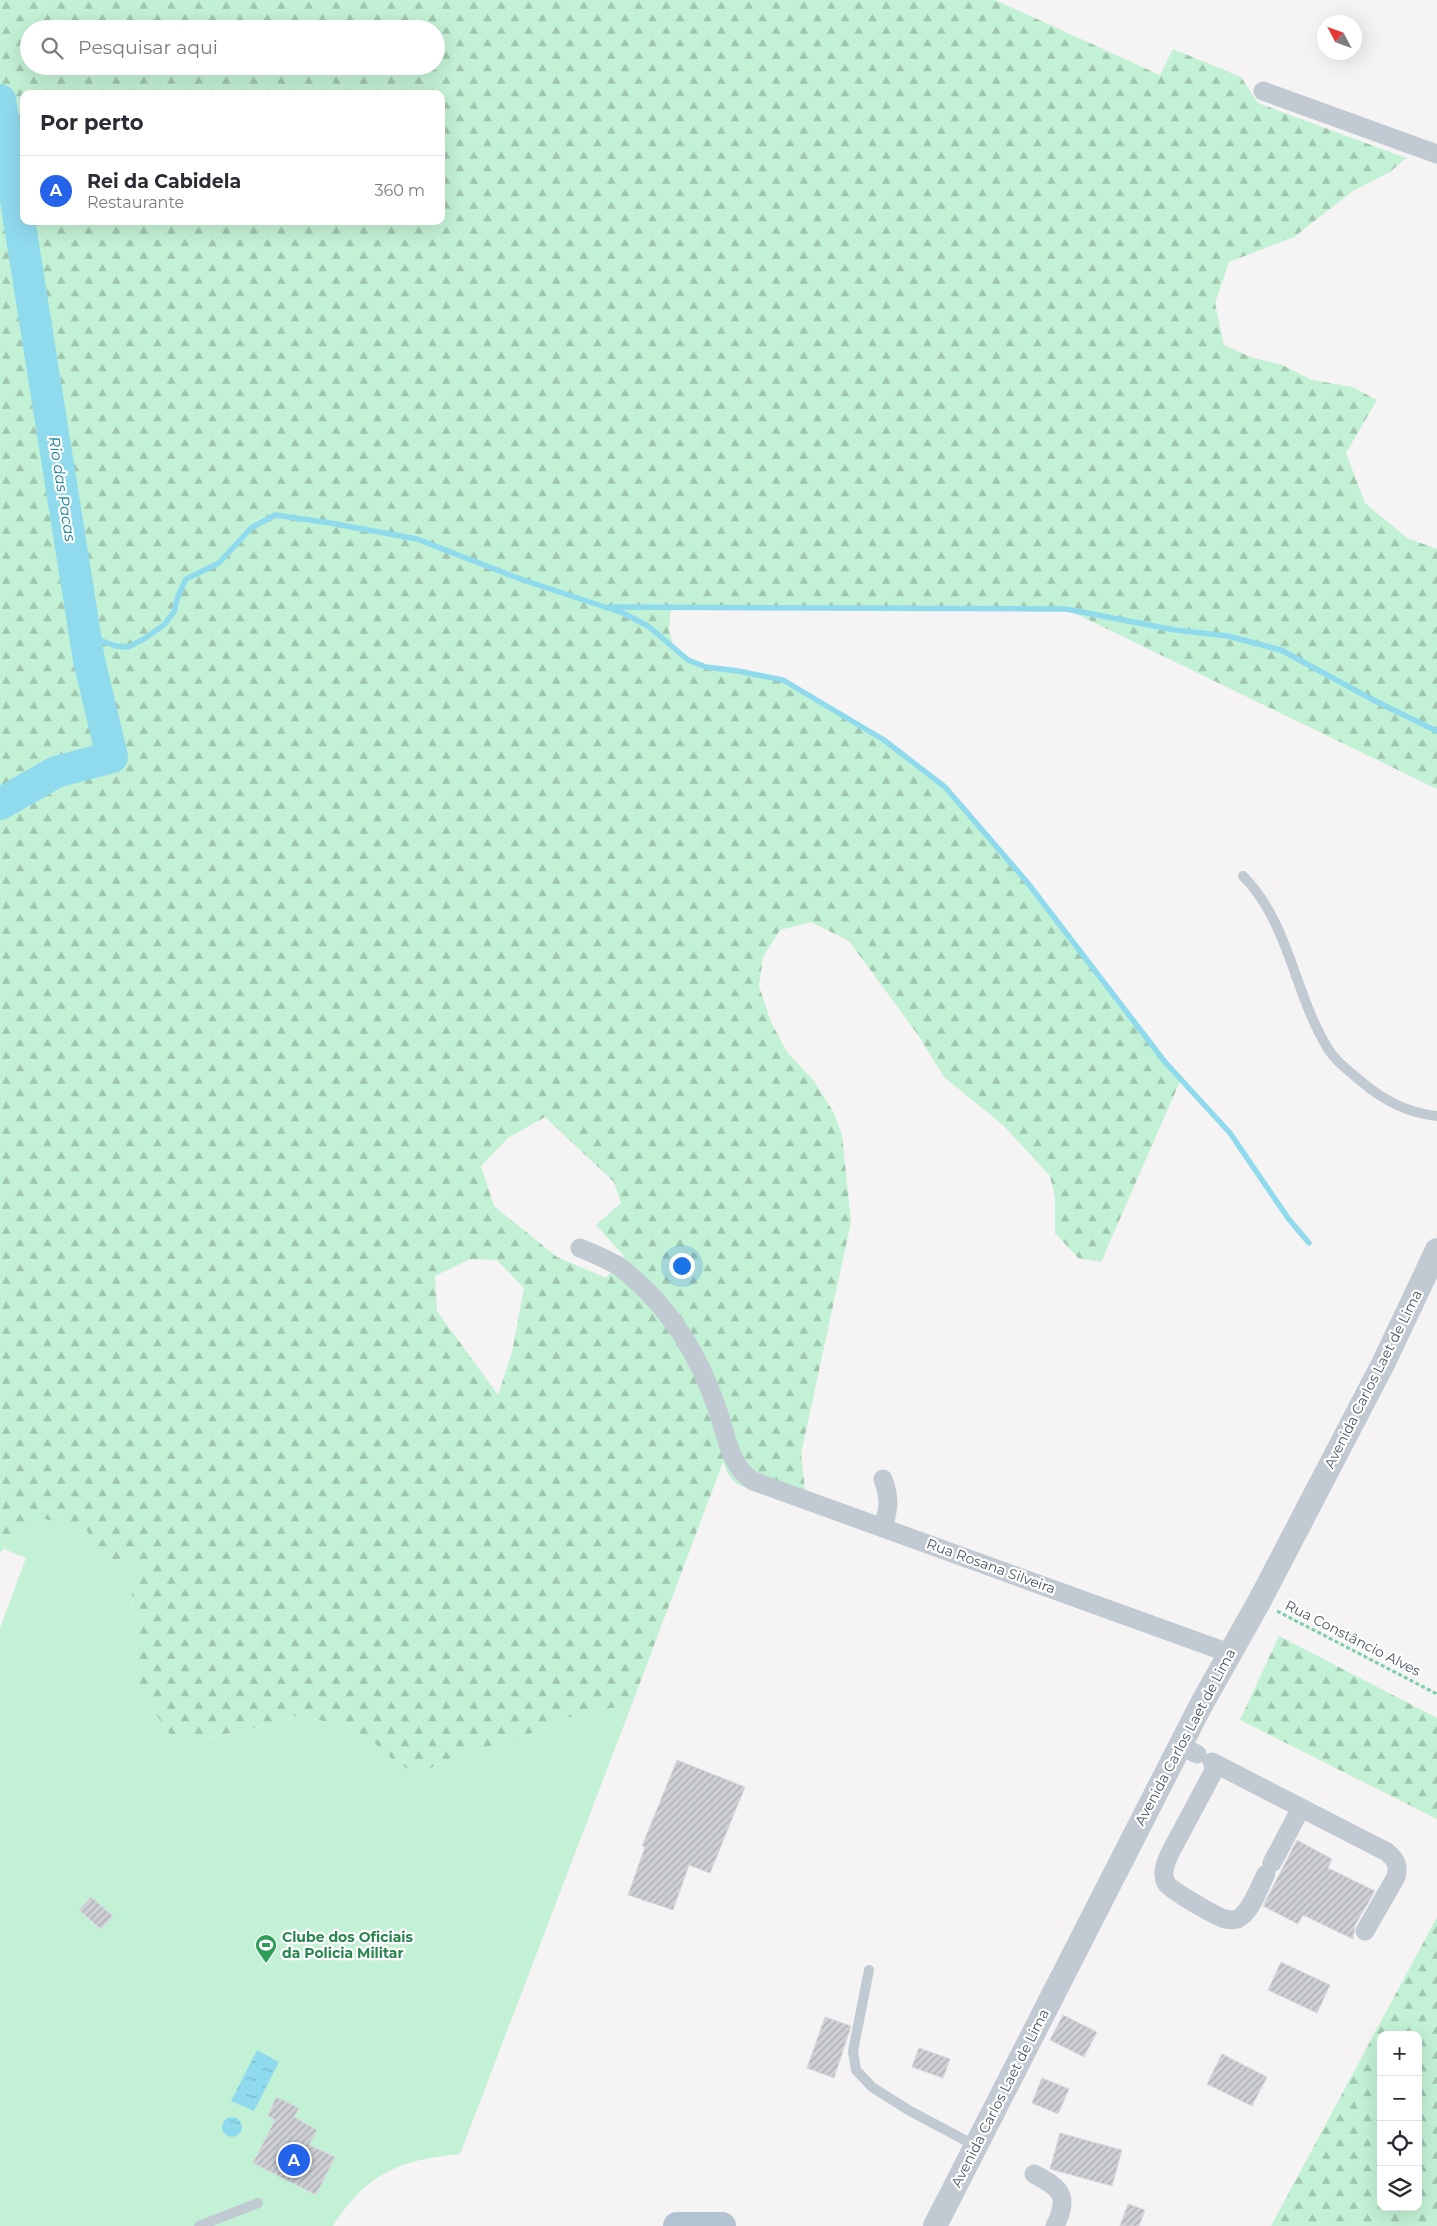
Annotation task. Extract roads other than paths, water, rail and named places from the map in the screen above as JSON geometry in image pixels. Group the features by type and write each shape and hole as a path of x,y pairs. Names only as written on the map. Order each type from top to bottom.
{"main road":[{"path":"677,2226 722,2226"}],"street":[{"path":"1263,92 1437,154"},
{"name":"Rua Rosana Silveira","path":"580,1248 616,1264 636,1281 648,1292 681,1335 702,1368 718,1408 735,1464 743,1475 753,1481 1229,1654"},
{"name":"Avenida Carlos Laet de Lima","path":"935,2226 976,2146 1201,1757 1229,1654 1259,1602 1383,1364 1437,1250"},
{"path":"883,1480 889,1494 889,1504 883,1527"},
{"path":"1301,1808 1243,1915 1235,1920 1226,1920 1176,1893 1166,1884 1164,1876 1168,1859 1201,1757 1301,1808 1387,1852 1395,1859 1398,1868 1396,1877 1365,1931"},
{"path":"1034,2174 1052,2184 1060,2192 1063,2201 1061,2213 1055,2226"}],"lane":[{"path":"1243,876 1264,900 1317,1028 1328,1049 1370,1090 1394,1105 1419,1114 1437,1116"},
{"path":"869,1970 853,2051 856,2070 872,2087 910,2111 976,2146"},
{"path":"199,2226 258,2203"}],"water":[{"path":"257,2050 279,2062 254,2111 231,2101"},
{"path":"228,2117 236,2117 242,2123 242,2131 236,2137 228,2137 222,2131 222,2123"}],"waterway":[{"name":"Rio das Pacas","path":"0,100 89,660 112,757 56,772 0,804"},
{"path":"85,635 116,646 128,647 144,639 164,625 174,612 178,596 186,579 219,563 251,528 275,515 417,539 523,580 623,613 648,626 688,660 706,667 783,680 884,740 945,787 1027,882 1165,1062 1230,1133 1288,1218 1309,1243"},
{"path":"609,607 1066,609 1175,630 1228,636 1281,650 1377,702 1437,731"}],"place":[{"name":"Clube dos Oficiais da Policia Militar","path":"266,1964"},
{"name":"Rei da Cabidela","path":"294,2160"}]}
